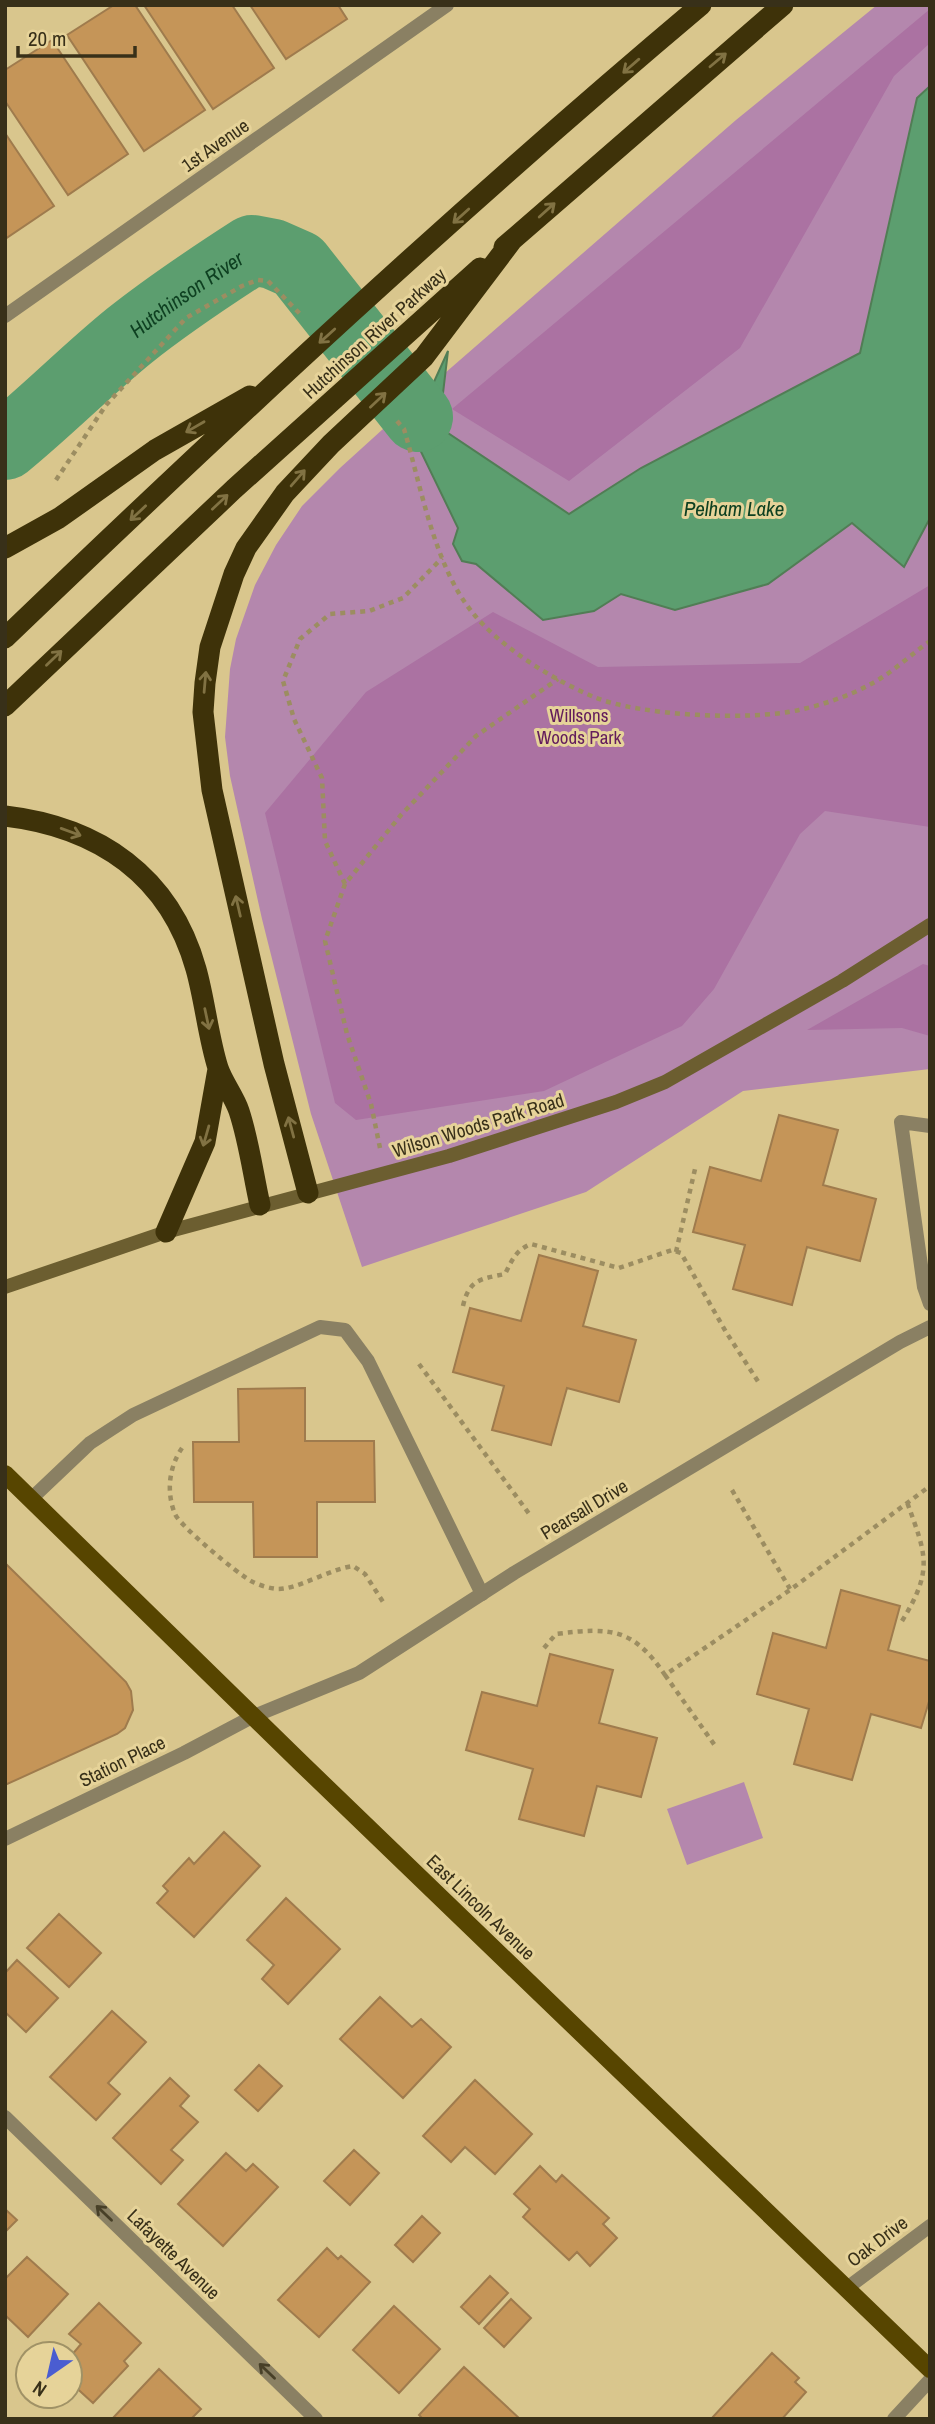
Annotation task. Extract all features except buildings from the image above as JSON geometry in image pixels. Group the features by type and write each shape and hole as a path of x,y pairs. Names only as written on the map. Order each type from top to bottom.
{"highway":[{"name":"Hutchinson River Parkway","path":"5,638 276,381 563,124 701,5"},
{"name":"Hutchinson River Parkway","path":"5,706 224,498 403,336 783,5"},
{"path":"308,1193 274,1063 212,790 204,712 205,683 211,647 234,574 246,548 285,493 331,444 424,357 513,239"},
{"path":"5,548 76,506 155,450 276,381"},
{"path":"5,817 52,825 94,841 117,854 154,887 171,909 185,937 196,969 218,1069 239,1110 260,1205"},
{"path":"166,1232 205,1142 218,1069"}],"main road":[{"name":"East Lincoln Avenue","path":"7,1480 31,1499 302,1765 930,2369"}],"street":[{"name":"1st Avenue","path":"5,316 447,5"},
{"name":"Wilson Woods Park Road","path":"5,1287 166,1232 449,1156 590,1111 665,1082 842,981 930,925"},
{"path":"930,1126 901,1122 925,1287 930,1304"},
{"path":"31,1499 90,1443 133,1415 320,1327 345,1330 368,1361 482,1594"},
{"name":"Pearsall Drive","path":"254,1716 359,1673 482,1594 900,1342 930,1327"},
{"name":"Station Place","path":"5,1839 194,1748 254,1716"},
{"name":"Lafayette Avenue","path":"5,2117 316,2419"},
{"name":"Oak Drive","path":"847,2288 930,2226"},
{"path":"894,2419 930,2380"}],"path":[{"path":"345,884 325,841 322,778 294,719 283,681 300,639 330,614 369,611 403,598 442,558 471,611 495,636 558,678 595,697 640,709 682,713 761,714 799,710 870,685 930,641"},
{"path":"385,1173 371,1104 347,1034 324,941 345,884 401,815 476,736 558,678"},
{"path":"676,1252 695,1169"},
{"path":"463,1306 471,1285 483,1278 505,1274 514,1256 521,1248 531,1244 619,1268 672,1250 681,1253 759,1383"},
{"path":"419,1364 530,1516"},
{"path":"182,1448 176,1456 170,1475 169,1495 176,1518 238,1573 259,1584 280,1589 338,1568 353,1566 365,1574 385,1605"},
{"path":"665,1675 790,1590 930,1486"},
{"path":"732,1490 790,1590"},
{"path":"902,1621 922,1581 925,1562 921,1541 906,1502"},
{"path":"544,1648 556,1634 603,1631 624,1635 640,1644 716,1747"}],"green space":[{"name":"Willsons Woods Park","path":"877,5 930,5 930,1069 743,1091 586,1192 362,1267 311,1114 262,919 230,776 225,737 230,669 236,639 255,585 276,545 302,506 340,468 736,120"},
{"path":"930,9 930,43 894,76 740,348 569,481 452,409"},
{"path":"930,585 930,827 825,811 800,834 714,989 682,1026 544,1091 356,1120 335,1103 265,813 366,692 493,612 598,667 800,663"},
{"path":"923,964 930,966 930,1036 902,1028 807,1030"},
{"path":"744,1782 763,1838 687,1865 667,1809"}],"water":[{"name":"Pelham Lake","path":"930,86 930,518 904,567 852,523 768,584 675,610 621,594 594,611 543,620 476,564 462,561 453,544 458,528 409,427 418,417 448,351 439,427 569,514 641,468 860,353 917,98"}],"waterway":[{"name":"Hutchinson River","path":"5,445 129,336 252,250 273,254 298,265 418,417"}]}
